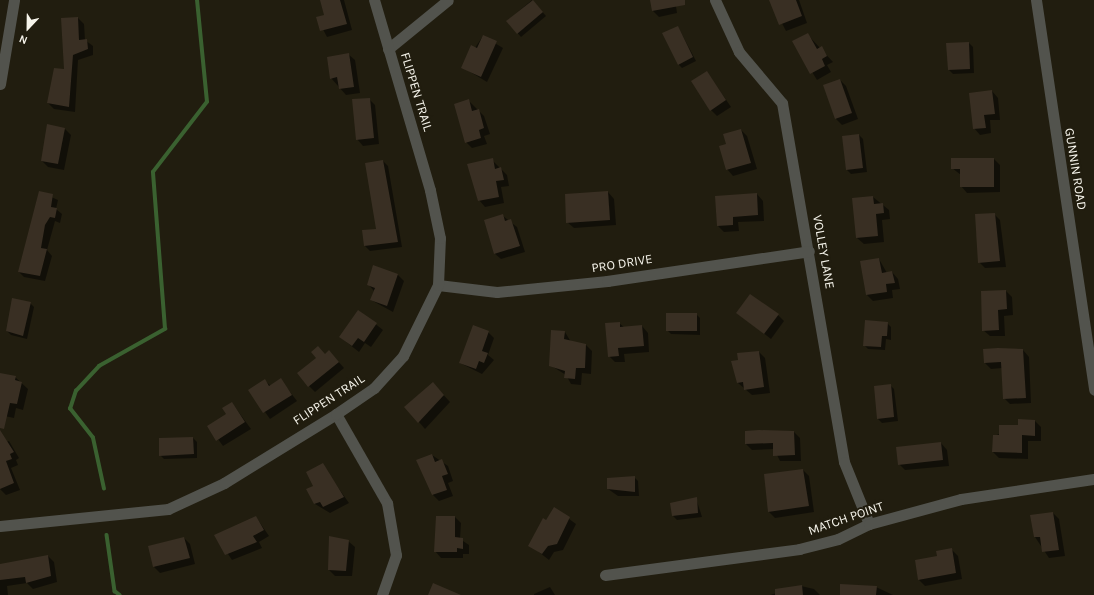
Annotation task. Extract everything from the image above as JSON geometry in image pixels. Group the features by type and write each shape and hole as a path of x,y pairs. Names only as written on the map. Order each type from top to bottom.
{"street":[{"path":"0,84 14,0"},
{"name":"FLIPPEN TRAIL","path":"0,526 168,509 224,482 336,414 374,388 403,356 438,285 440,238 430,190 374,0"},
{"path":"388,49 448,0"},
{"name":"VOLLEY LANE","path":"715,0 739,52 782,103 809,251 844,462 869,524"},
{"name":"GUNNIN ROAD","path":"1036,0 1094,390"},
{"name":"PRO DRIVE","path":"438,285 504,292 607,281 809,251"},
{"path":"336,414 387,503 396,555 382,595"},
{"name":"MATCH POINT","path":"605,575 799,549 838,539 869,524 961,499 1094,479"}],"building":[{"path":"320,0 340,0 347,24 320,31 316,17 324,15"},
{"path":"533,0 543,12 517,34 506,21"},
{"path":"650,0 685,0 685,5 652,11"},
{"path":"769,0 796,0 802,16 779,25"},
{"path":"78,17 79,40 87,39 88,49 73,55 69,107 47,103 54,68 64,69 61,18"},
{"path":"678,26 693,57 678,65 662,33"},
{"path":"808,33 817,49 822,46 827,56 822,59 825,66 810,74 792,41"},
{"path":"483,35 497,41 481,77 461,68 471,45 477,48"},
{"path":"969,42 970,69 948,70 946,43"},
{"path":"349,53 354,87 339,89 337,77 330,79 327,57"},
{"path":"707,71 726,100 710,111 691,81"},
{"path":"840,79 852,113 835,119 823,85"},
{"path":"992,90 995,114 984,115 986,128 973,129 969,93"},
{"path":"370,98 374,138 356,140 352,99"},
{"path":"469,99 472,111 479,109 484,128 479,130 481,138 465,143 454,104"},
{"path":"47,124 65,128 58,164 41,161"},
{"path":"741,129 751,163 726,170 719,146 726,144 723,134"},
{"path":"859,134 863,168 846,170 842,136"},
{"path":"493,158 495,169 501,167 504,180 496,181 499,197 478,201 467,164"},
{"path":"951,158 994,158 994,187 960,187 960,169 951,169"},
{"path":"383,160 398,242 364,246 362,230 376,229 365,163"},
{"path":"39,191 53,194 51,207 57,208 55,218 50,217 45,225 41,248 47,249 40,276 18,272"},
{"path":"608,191 610,220 566,223 565,194"},
{"path":"757,193 758,215 733,217 733,225 717,226 715,196"},
{"path":"873,196 874,204 883,203 884,213 876,214 878,236 856,238 852,198"},
{"path":"995,213 1000,261 978,263 975,214"},
{"path":"503,214 505,221 511,219 520,246 494,254 484,220"},
{"path":"879,258 882,273 892,271 895,283 886,284 887,292 866,295 860,261"},
{"path":"373,265 398,274 387,306 370,300 375,288 367,285"},
{"path":"1006,290 1007,309 998,310 999,330 982,331 981,291"},
{"path":"750,294 779,314 764,334 736,313"},
{"path":"12,298 31,302 23,336 6,331"},
{"path":"358,310 377,323 364,342 358,338 352,346 339,337"},
{"path":"666,313 697,313 697,331 666,331"},
{"path":"865,320 888,322 887,336 882,336 881,347 863,346"},
{"path":"620,322 620,327 642,325 644,346 618,348 619,356 608,357 605,323"},
{"path":"473,325 489,331 482,351 488,353 484,363 479,361 476,369 459,363"},
{"path":"551,330 565,331 564,339 586,344 585,368 576,368 575,379 564,378 565,371 549,366"},
{"path":"318,346 325,354 329,350 339,362 308,387 297,373 316,358 311,352"},
{"path":"983,349 1023,349 1026,398 1003,399 1001,362 984,363"},
{"path":"759,351 764,387 744,390 743,382 737,383 731,361 738,360 737,353"},
{"path":"0,373 16,376 15,380 22,382 17,404 10,403 4,429 0,428"},
{"path":"281,378 292,395 263,413 248,390 265,379 269,386"},
{"path":"433,382 444,395 418,423 404,407"},
{"path":"891,384 894,417 877,419 874,386"},
{"path":"232,402 245,422 216,441 207,426 226,414 222,408"},
{"path":"1018,419 1035,420 1035,436 1022,435 1022,453 992,452 993,435 999,435 999,425 1018,425"},
{"path":"0,430 14,452 10,454 12,459 6,461 14,483 0,489"},
{"path":"745,431 794,431 795,455 773,456 773,443 745,444"},
{"path":"193,437 194,454 159,456 159,438"},
{"path":"941,442 943,460 898,465 896,447"},
{"path":"432,454 435,462 442,459 448,474 442,476 447,490 432,495 416,460"},
{"path":"323,463 344,497 323,507 320,502 314,504 306,489 313,486 306,472"},
{"path":"803,469 809,506 768,512 764,474"},
{"path":"635,476 635,492 607,489 607,478"},
{"path":"697,497 698,513 672,516 670,503"},
{"path":"554,507 570,517 557,544 548,546 542,554 528,546 543,518 546,520"},
{"path":"1053,512 1059,550 1042,552 1040,537 1034,537 1030,515"},
{"path":"256,516 264,530 253,536 257,542 225,555 214,535"},
{"path":"436,516 455,516 455,537 463,538 463,549 457,548 457,552 434,552"},
{"path":"329,536 349,540 346,571 328,570"},
{"path":"184,537 190,558 153,567 148,546"},
{"path":"952,548 956,573 918,580 915,560 937,556 936,551"},
{"path":"48,555 51,576 26,583 25,577 0,580 0,564"},
{"path":"433,583 461,595 428,595"},
{"path":"840,584 877,586 876,595 840,595"},
{"path":"802,585 803,595 775,595 775,589"}],"waterway":[{"path":"104,489 93,438 70,409 76,391 99,366 165,329 153,172 207,102 197,0"},
{"path":"107,535 115,591 120,595"}]}
